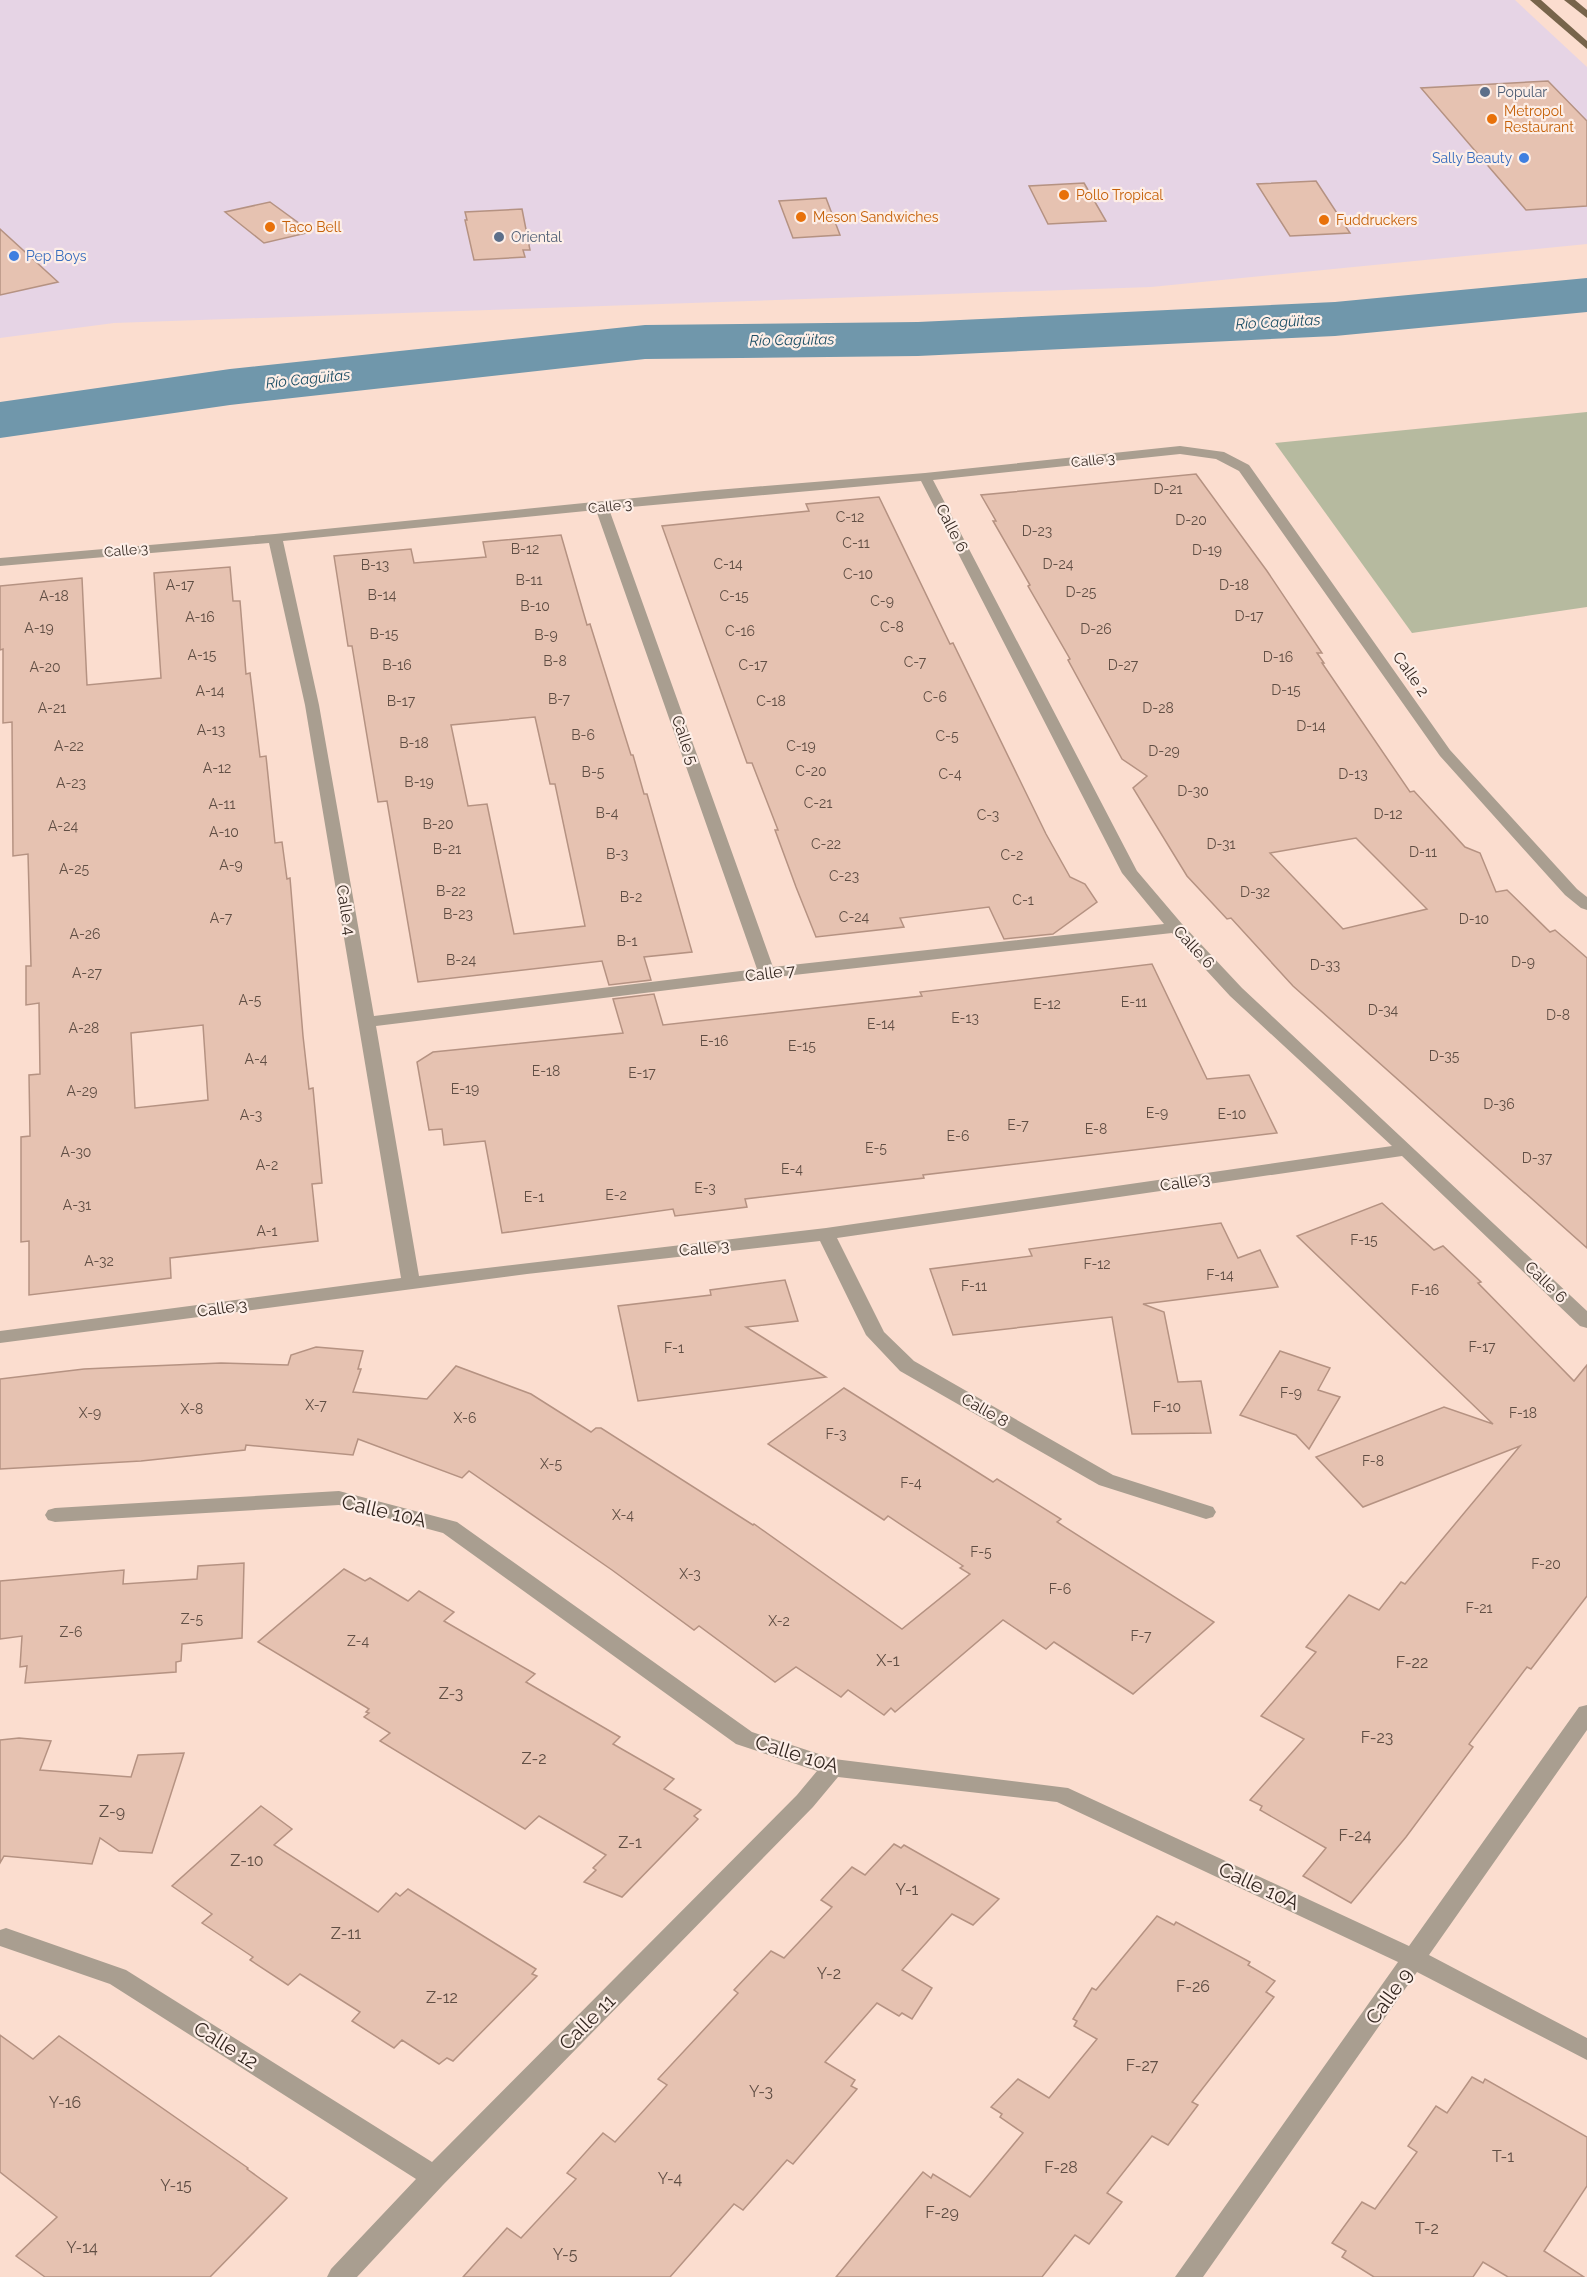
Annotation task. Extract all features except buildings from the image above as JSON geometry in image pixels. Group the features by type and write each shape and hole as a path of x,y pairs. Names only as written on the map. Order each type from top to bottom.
{"main road":[{"path":"1535,0 1587,46"},
{"path":"1569,0 1587,15"}],"street":[{"name":"Calle 3","path":"0,562 602,507 704,495 925,477 1180,450 1219,455"},
{"name":"Calle 2","path":"1219,455 1244,468 1445,753 1579,890 1587,905"},
{"name":"Calle 6","path":"925,477 1131,873 1176,927 1236,992 1406,1149 1587,1322"},
{"name":"Calle 5","path":"602,507 767,973"},
{"name":"Calle 4","path":"275,538 312,705 411,1283"},
{"name":"Calle 7","path":"365,1022 767,973 1176,927"},
{"name":"Calle 3","path":"0,1337 411,1283 826,1234 1406,1149"},
{"name":"Calle 8","path":"826,1234 876,1335 907,1366 1106,1480 1206,1512"},
{"name":"Calle 10A","path":"55,1515 339,1498 450,1527 744,1738 833,1768 1060,1794 1415,1959 1587,2050"},
{"name":"Calle 9","path":"1188,2277 1587,1713"},
{"name":"Calle 11","path":"340,2277 434,2177 805,1801 833,1768"},
{"name":"Calle 12","path":"6,1938 118,1977 434,2177"}],"shaded area":[{"path":"0,0 1515,0 1587,67 1587,244 1151,287 114,323 0,338"}],"green space":[{"path":"1587,412 1587,607 1412,633 1275,443"}],"waterway":[{"name":"Río Cagüitas","path":"0,420 230,387 645,342 918,339 1335,319 1587,295"}],"place":[{"name":"Popular","path":"1485,92"},
{"name":"Metropol Restaurant","path":"1492,119"},
{"name":"Sally Beauty","path":"1524,158"},
{"name":"Pollo Tropical","path":"1064,195"},
{"name":"Meson Sandwiches","path":"801,217"},
{"name":"Fuddruckers","path":"1324,220"},
{"name":"Taco Bell","path":"270,227"},
{"name":"Oriental","path":"499,237"},
{"name":"Pep Boys","path":"14,256"}]}
